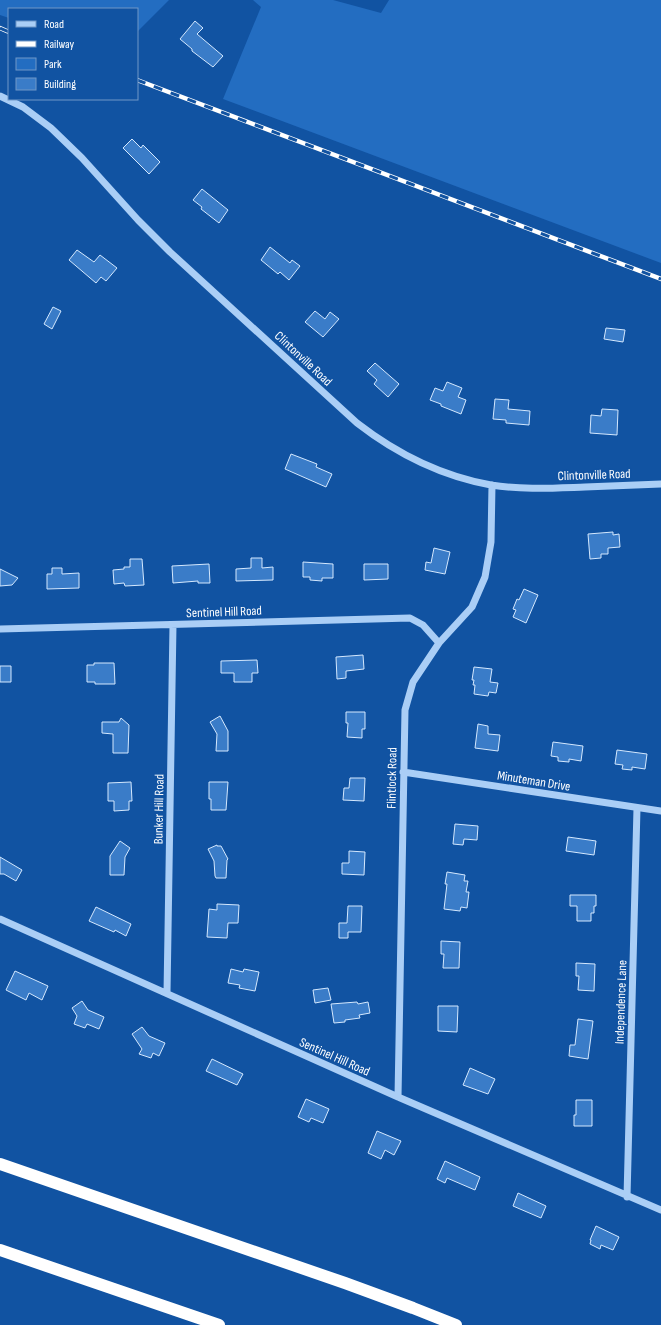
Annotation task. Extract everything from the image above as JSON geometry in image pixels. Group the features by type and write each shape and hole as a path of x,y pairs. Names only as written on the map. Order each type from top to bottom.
{"highway":[{"path":"0,1164 345,1283 456,1325"},
{"path":"0,1250 219,1325"}],"street":[{"name":"Clintonville Road","path":"8,100 23,107 52,128 170,252 357,423 404,455 427,466 492,485 530,488 559,488 661,484"},
{"name":"Flintlock Road","path":"398,1097 404,710 414,682 439,643 472,607 485,577 491,542 492,485"},
{"name":"Sentinel Hill Road","path":"0,629 410,618 423,625 439,643"},
{"name":"Bunker Hill Road","path":"167,993 174,625"},
{"name":"Minuteman Drive","path":"403,772 661,811"},
{"name":"Independence Lane","path":"627,1196 637,808"},
{"name":"Sentinel Hill Road","path":"0,919 398,1097 661,1210"}],"green space":[{"path":"0,0 169,0 138,31 138,8 8,8 8,18 0,15"},
{"path":"253,0 333,0 381,13 389,0 661,0 661,263 223,99 261,7"}],"building":[{"path":"195,21 203,28 197,34 223,56 213,67 192,51 192,49 180,39"},
{"path":"132,139 141,148 143,145 160,162 149,174 123,148"},
{"path":"202,189 228,210 219,223 201,209 202,207 193,200"},
{"path":"270,247 290,263 292,260 300,266 289,280 280,272 278,274 261,260"},
{"path":"77,250 94,262 100,255 117,268 106,281 101,277 96,283 69,260"},
{"path":"53,307 61,311 52,329 44,324"},
{"path":"315,311 325,319 330,312 339,319 323,337 305,322"},
{"path":"606,328 625,330 623,342 604,339"},
{"path":"375,363 399,384 388,397 374,384 377,380 367,371"},
{"path":"447,382 462,388 458,397 466,400 461,414 430,400 435,388 443,391"},
{"path":"495,399 509,400 508,409 530,411 529,425 506,423 506,420 493,419"},
{"path":"602,409 618,410 617,435 590,433 591,415 601,416"},
{"path":"291,454 317,464 316,467 332,474 326,487 285,469"},
{"path":"613,532 613,535 619,534 620,547 608,548 608,554 601,554 601,558 590,559 588,534"},
{"path":"434,548 450,552 445,574 425,570 426,562 431,563"},
{"path":"251,558 262,558 262,568 273,567 273,580 236,581 236,569 251,568"},
{"path":"130,559 142,559 144,585 125,586 124,583 114,584 113,570 130,567"},
{"path":"303,562 333,564 333,578 322,578 322,581 310,580 310,577 303,577"},
{"path":"209,564 210,583 198,583 198,581 173,583 172,566"},
{"path":"364,564 388,564 388,579 364,580"},
{"path":"52,568 62,568 62,574 79,573 79,588 47,589 47,574 52,574"},
{"path":"0,569 18,578 12,585 0,586"},
{"path":"524,589 538,595 526,623 513,617 516,610 513,609 517,599 519,600"},
{"path":"363,655 364,669 346,671 346,678 337,679 336,657"},
{"path":"257,660 258,673 252,673 252,682 234,682 234,673 221,673 221,661"},
{"path":"94,663 114,663 115,684 95,684 95,682 87,682 87,665 94,665"},
{"path":"0,666 11,666 11,682 0,682"},
{"path":"474,667 492,669 490,682 498,683 496,693 489,692 488,696 474,694 475,685 473,685 474,680 472,680"},
{"path":"346,712 365,712 365,729 362,729 362,738 347,737 348,723 346,723"},
{"path":"220,716 228,731 228,751 216,751 217,734 210,722"},
{"path":"121,718 129,725 128,753 113,753 113,734 102,733 102,722 119,722"},
{"path":"478,724 488,726 488,734 500,735 498,751 475,748"},
{"path":"553,742 583,746 581,761 569,759 569,762 558,761 558,757 551,756"},
{"path":"617,750 647,754 645,769 632,767 632,770 622,769 623,765 615,764"},
{"path":"350,778 365,778 364,801 343,800 344,788 349,788"},
{"path":"131,782 132,801 129,801 129,810 114,811 114,801 108,801 108,783"},
{"path":"209,782 228,782 226,810 211,810 211,799 209,799"},
{"path":"455,824 478,826 477,840 464,839 463,845 453,844"},
{"path":"568,837 596,841 594,855 566,851"},
{"path":"120,841 130,848 125,857 124,875 110,875 110,856"},
{"path":"217,845 221,846 228,859 226,878 216,878 215,876 214,861 208,849"},
{"path":"349,851 365,852 364,875 342,874 342,863 349,863"},
{"path":"0,857 22,870 16,881 4,874 0,874"},
{"path":"447,872 465,875 464,881 468,881 466,892 469,892 467,908 461,907 460,911 444,909"},
{"path":"570,895 596,895 596,906 594,906 594,913 591,913 591,921 577,921 577,906 570,906"},
{"path":"217,904 239,905 238,923 228,923 227,938 207,937 209,909 217,910"},
{"path":"348,906 362,906 361,932 348,932 348,938 339,938 339,923 347,923"},
{"path":"96,907 131,924 126,936 115,930 114,932 89,921"},
{"path":"441,941 460,942 459,968 443,968 444,954 441,954"},
{"path":"576,963 595,964 594,991 578,990 579,976 576,976"},
{"path":"231,969 243,972 244,969 259,972 255,991 239,988 240,985 228,983"},
{"path":"15,971 48,986 42,1000 29,993 26,1000 6,990"},
{"path":"328,988 331,1000 315,1003 313,990"},
{"path":"82,1001 88,1010 104,1017 99,1029 87,1024 85,1028 74,1024 77,1016 72,1008"},
{"path":"357,1002 358,1004 368,1002 370,1013 359,1015 360,1018 334,1023 331,1004"},
{"path":"438,1006 458,1006 457,1032 438,1031"},
{"path":"578,1019 593,1021 588,1059 569,1056 570,1045 575,1045"},
{"path":"142,1027 149,1036 165,1043 159,1056 153,1053 151,1058 139,1054 142,1049 132,1034"},
{"path":"212,1059 243,1074 237,1085 206,1071"},
{"path":"470,1068 495,1079 488,1094 463,1085"},
{"path":"306,1099 329,1109 323,1123 311,1118 309,1122 298,1117"},
{"path":"576,1100 592,1100 592,1126 574,1126"},
{"path":"377,1131 401,1141 394,1155 385,1150 381,1159 368,1153"},
{"path":"445,1161 480,1177 475,1190 447,1178 445,1183 437,1179"},
{"path":"518,1193 546,1206 541,1218 513,1206"},
{"path":"596,1226 619,1237 613,1250 601,1245 600,1249 590,1244 590,1240"}],"railway":[{"path":"0,28 8,32"},
{"path":"138,80 661,279"}]}
